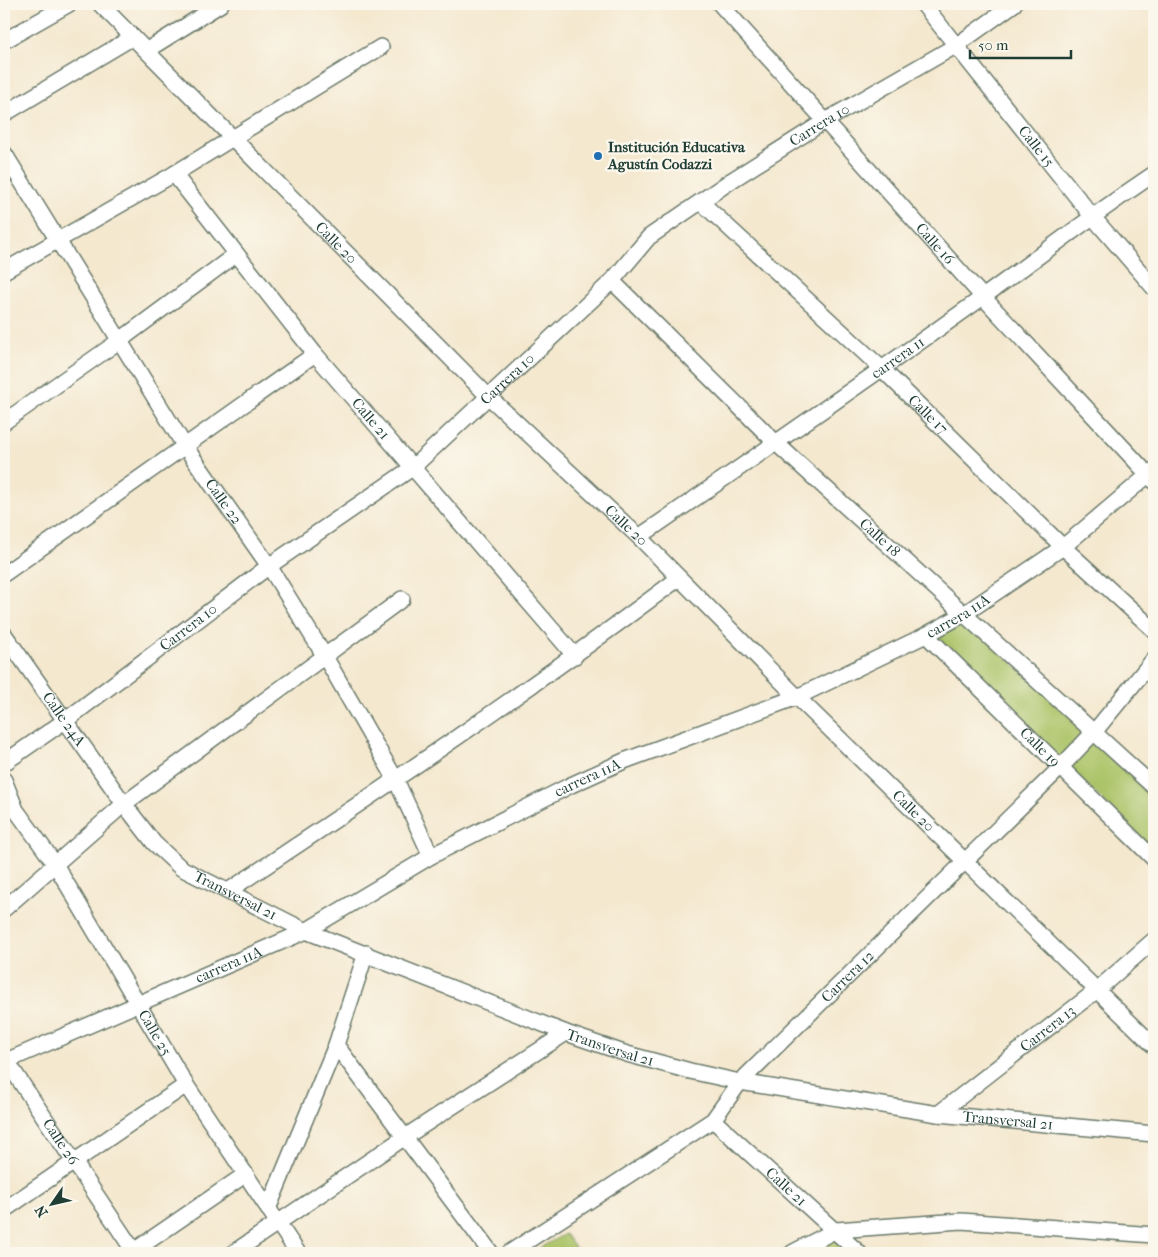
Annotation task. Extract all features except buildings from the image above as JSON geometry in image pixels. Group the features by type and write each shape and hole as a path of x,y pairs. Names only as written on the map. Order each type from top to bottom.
{"street":[{"path":"4,41 69,4"},
{"name":"Calle 20","path":"100,4 489,397 639,537 797,697 1154,1046"},
{"path":"147,50 221,4"},
{"name":"Calle 16","path":"720,4 983,297 1152,475"},
{"path":"737,4 741,26"},
{"name":"Calle 15","path":"923,4 1092,216 1154,288"},
{"name":"Carrera 10","path":"4,763 66,720 269,566 412,468 612,281 649,237 826,121 957,45 1014,4"},
{"path":"4,114 133,37"},
{"path":"4,271 174,174 381,48"},
{"name":"Calle 22","path":"4,153 184,445 269,566 324,654 396,780 431,856"},
{"name":"Calle 21","path":"174,174 235,255 315,354 575,656"},
{"name":"carrera 11","path":"639,537 776,443 983,297 1092,216 1154,174"},
{"name":"Calle 17","path":"701,202 881,368 1063,547 1154,630"},
{"path":"4,422 119,341 235,255"},
{"name":"Calle 18","path":"612,281 776,443 1095,731 1154,787"},
{"path":"4,574 315,354"},
{"name":"carrera 11A","path":"5,1060 306,931 431,856 571,785 624,761 797,697 926,635 964,614 1063,547 1152,475"},
{"path":"228,891 396,780 575,656 679,578"},
{"path":"4,909 124,804 324,654 402,599"},
{"name":"Calle 24A","path":"4,634 124,804"},
{"name":"Calle 19","path":"926,635 1154,859"},
{"name":"Carrera 12","path":"510,1253 713,1120 740,1082 965,862 1095,731 1154,659"},
{"name":"Calle 25","path":"4,780 10,807 55,864 186,1086 298,1253"},
{"name":"Transversal 21","path":"124,804 154,843 181,868 306,931 566,1033 627,1054 740,1082 938,1114 1154,1134"},
{"name":"Carrera 13","path":"938,1114 1097,990 1154,940"},
{"path":"268,1209 336,1045 366,953"},
{"path":"233,1253 405,1137 566,1033"},
{"path":"336,1045 491,1253"},
{"name":"Calle 26","path":"5,1060 133,1253"},
{"path":"4,1210 186,1086"},
{"name":"Calle 21","path":"713,1120 836,1230 859,1253"},
{"path":"133,1253 246,1174"},
{"path":"793,1253 836,1230 962,1221 1154,1234"}],"green space":[{"path":"964,619 1089,732 1061,761 932,635"},
{"path":"1095,739 1154,794 1154,852 1068,766"},
{"path":"565,1234 579,1253 530,1253"},
{"path":"834,1234 854,1253 797,1253"}],"place":[{"name":"Institución Educativa Agustín Codazzi","path":"598,156"}]}
